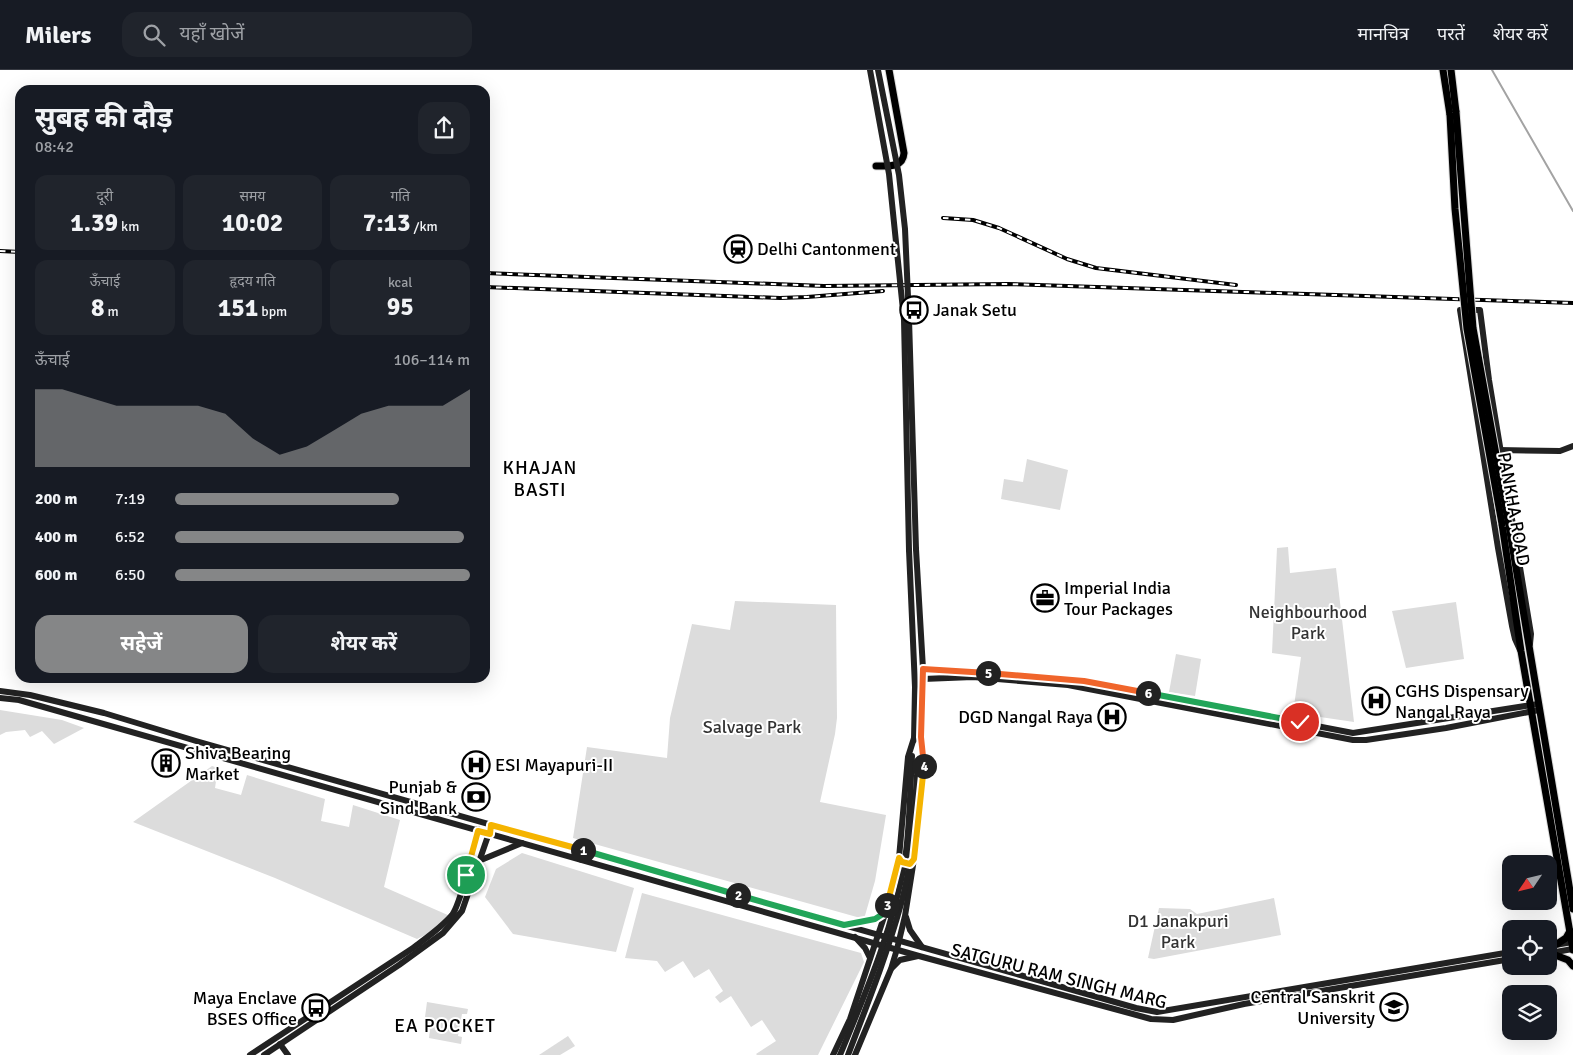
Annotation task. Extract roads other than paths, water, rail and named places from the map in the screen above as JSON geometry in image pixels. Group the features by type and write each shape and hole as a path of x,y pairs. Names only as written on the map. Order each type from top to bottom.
{"main road":[{"path":"840,1055 873,974 897,898 905,858 912,756 918,737 923,678 913,550 904,320 889,174 870,70"},
{"path":"848,1055 878,977 902,903 910,859 918,763 915,687 910,319 905,229 899,174 878,70"},
{"path":"876,166 895,165 902,162 903,159 888,70"},
{"name":"PANKHA ROAD","path":"1444,70 1453,113"},
{"name":"PANKHA ROAD","path":"1451,70 1453,113 1473,328 1505,525 1521,651 1535,708 1573,909"},
{"path":"1521,651 1515,639 1512,626 1495,533 1460,310 1480,310 1500,450 1531,634 1530,651"},
{"path":"1482,449 1560,452 1573,446"},
{"name":"PANKHA ROAD","path":"1505,525 1530,651 1535,708 1573,946"},
{"path":"923,669 1084,681 1353,733 1535,708"},
{"path":"923,678 962,679 973,677 1068,685 1353,740 1366,740 1446,728 1535,708"},
{"path":"0,691 30,695 104,713 196,741 878,935"},
{"path":"0,698 19,700 875,943"},
{"path":"833,1055 850,1019 886,912 899,858 908,757 918,737"},
{"path":"855,1055 891,969 905,916 914,859 924,767 918,737"},
{"path":"250,1055 413,948 451,916 458,903 479,822"},
{"path":"264,1055 399,965 443,933 462,911 490,834 491,825"},
{"path":"481,860 522,843"},
{"path":"899,858 902,862 910,864 914,859"},
{"path":"844,925 875,919 886,912"},
{"path":"905,916 910,930 922,947"},
{"path":"1557,944 1566,938 1570,930"},
{"name":"SATGURU RAM SINGH MARG","path":"878,935 1136,1008 1158,1012 1502,954"},
{"path":"854,937 865,948 870,958"},
{"name":"SATGURU RAM SINGH MARG","path":"875,943 1151,1018 1174,1020 1244,1004 1502,961"},
{"path":"1557,944 1573,946"},
{"path":"1557,949 1573,946"},
{"path":"870,958 875,955 889,962 891,969"},
{"path":"1557,955 1568,960 1573,966"},
{"path":"891,969 900,960 919,956"},
{"path":"280,1044 288,1055"}],"waterway":[{"path":"1492,70 1573,211"}],"railway":[{"path":"943,218 973,220 999,228 1067,259 1096,268 1236,285"},
{"path":"0,251 15,252"},
{"path":"490,273 824,286 1008,284 1573,303"},
{"path":"490,287 780,298 883,291"}],"place":[{"name":"Delhi Cantonment","path":"738,249"},
{"name":"Janak Setu","path":"914,310"},
{"name":"Imperial India Tour Packages","path":"1045,598"},
{"name":"CGHS Dispensary Nangal Raya","path":"1376,701"},
{"name":"DGD Nangal Raya","path":"1112,717"},
{"name":"Shiva Bearing Market","path":"166,763"},
{"name":"ESI Mayapuri-II","path":"476,765"},
{"name":"Punjab & Sind Bank","path":"476,797"},
{"name":"Central Sanskrit University","path":"1394,1007"},
{"name":"Maya Enclave BSES Office","path":"316,1008"}],"district":[{"name":"KHAJAN BASTI","path":"540,479"},
{"name":"EA POCKET","path":"445,1026"}],"park label":[{"name":"Neighbourhood Park","path":"1308,622"},
{"name":"Salvage Park","path":"752,727"},
{"name":"D1 Janakpuri Park","path":"1178,931"}]}
